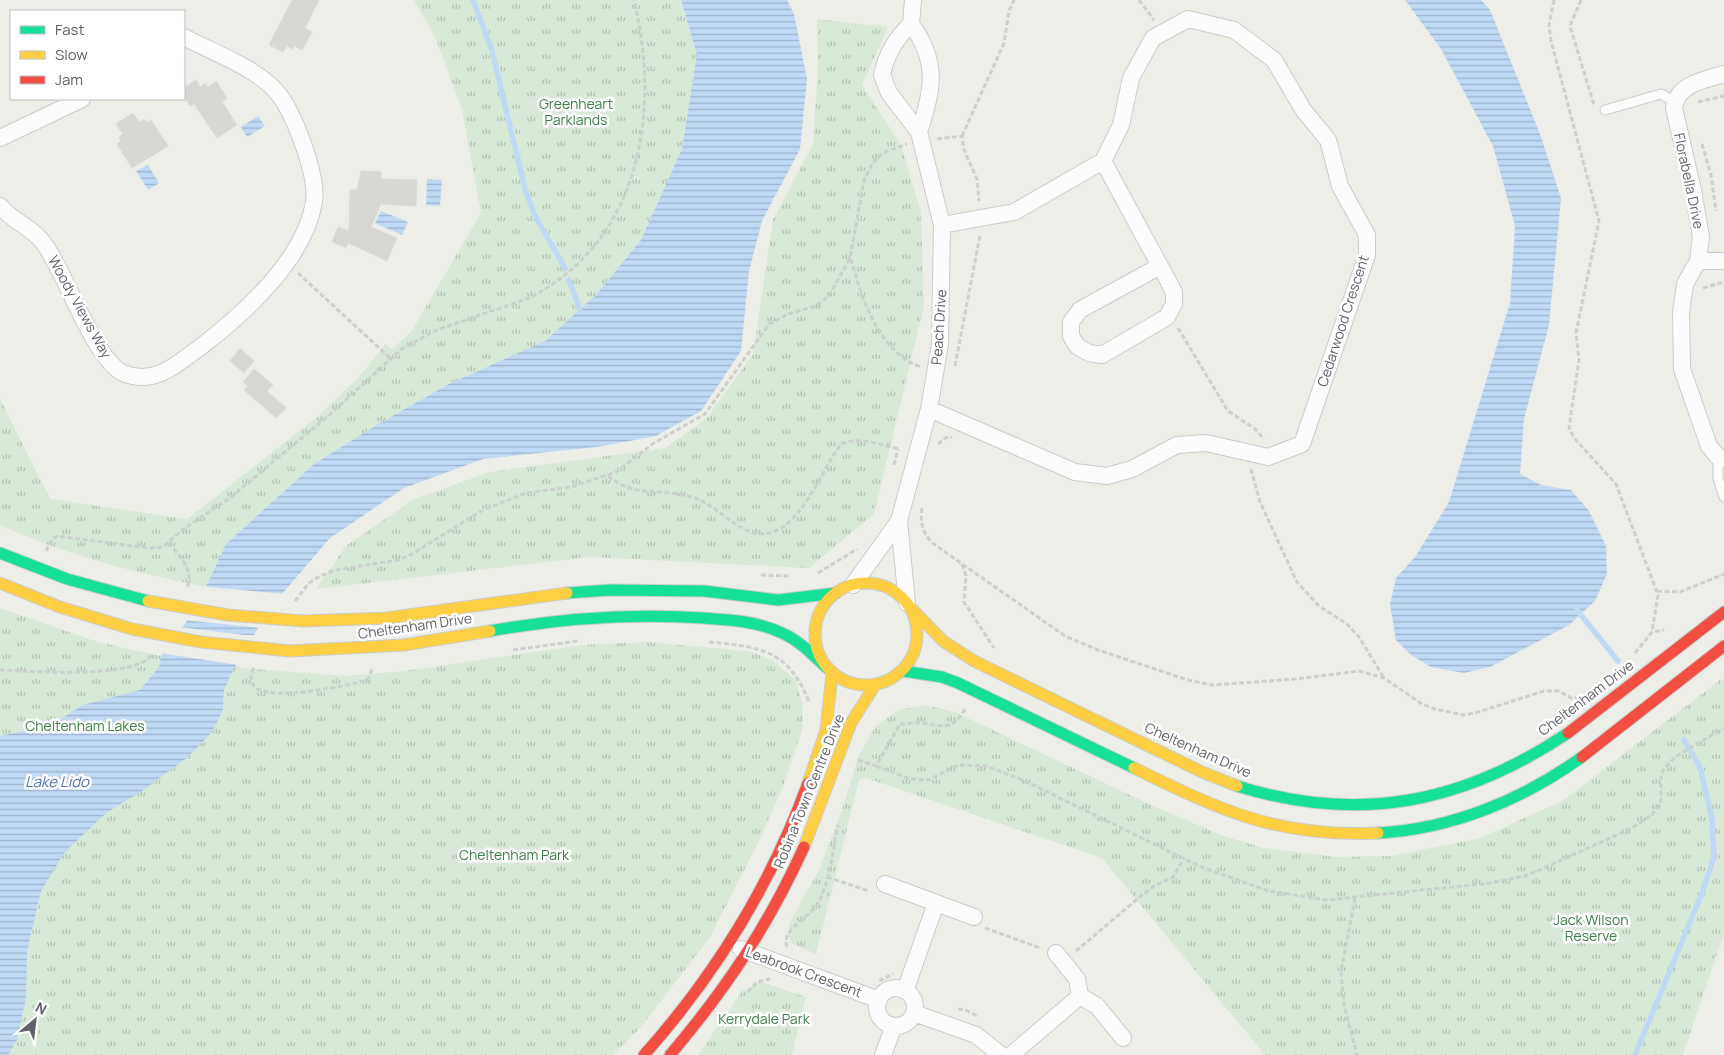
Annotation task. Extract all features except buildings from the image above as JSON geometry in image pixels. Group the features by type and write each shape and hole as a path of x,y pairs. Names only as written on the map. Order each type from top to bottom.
{"main road":[{"name":"Cheltenham Drive","path":"0,553 67,579 148,601 228,615 303,621 354,620 424,614 540,596 593,590 704,591 778,600 836,593"},
{"name":"Cheltenham Drive","path":"0,583 60,607 132,629 201,642 290,651 355,650 588,617 622,615 668,616 723,620 776,630 790,637 830,671"},
{"path":"853,584 879,585 897,593 908,605 916,621 918,636 912,658 903,671 890,680 875,685 850,683 830,671 816,648 815,627 822,608 836,593 853,584"},
{"name":"Cheltenham Drive","path":"908,605 943,641 974,661 1220,779 1258,792 1287,799 1347,806 1376,805 1435,796 1491,778 1518,764 1575,727 1724,612"},
{"path":"903,671 942,677 958,683 1193,796 1253,820 1314,832 1373,834 1466,817 1523,793 1558,773 1597,745 1724,646"},
{"name":"Robina Town Centre Drive","path":"644,1055 696,994 730,944 771,872 799,809 826,732 830,671"},
{"name":"Robina Town Centre Drive","path":"670,1055 701,1018 750,952 789,880 814,824 851,723 875,685"}],"street":[{"path":"911,24 913,0"},
{"name":"Cedarwood Crescent","path":"1104,161 1121,125 1131,78 1153,38 1188,19 1234,30 1274,60 1304,111 1328,140 1340,186 1358,215 1367,235 1367,255 1302,444 1261,456"},
{"name":"Peach Drive","path":"853,584 899,521 929,409 936,371 941,315 942,225 920,137 889,93 882,75 891,50 901,34 911,24 923,43 932,69 932,86 920,137"},
{"name":"Woody Views Way","path":"0,206 9,216 30,229 46,246 104,355 117,369 133,376 158,376 168,371 248,308 268,287 286,262 306,228 314,201 312,177 293,122 281,98 266,81 185,38"},
{"path":"1676,100 1690,85 1724,74"},
{"path":"0,138 80,100"},
{"name":"Florabella Drive","path":"1676,100 1676,121 1693,190 1701,237 1698,261 1685,284 1681,313 1682,369 1709,446 1721,458"},
{"path":"942,225 1014,212 1104,161 1174,292 1174,304 1167,317 1102,355 1083,350 1078,346 1071,336 1071,322 1080,310 1160,266"},
{"path":"1698,261 1724,261"},
{"path":"929,409 1074,472 1107,476 1132,469 1176,445 1206,443 1261,456"},
{"name":"Peach Drive","path":"899,521 908,605"},
{"path":"885,884 974,917"},
{"path":"905,991 936,903"},
{"name":"Leabrook Crescent","path":"730,944 878,1000"},
{"path":"1060,958 1077,979 1080,996 1096,1006 1123,1038"},
{"path":"899,989 905,991 915,1004 914,1013 908,1022 894,1026 882,1019 877,1008 878,1000 887,991 899,989"},
{"path":"1011,1055 1080,996"},
{"path":"914,1013 976,1035 1001,1055"},
{"path":"883,1055 894,1026"}],"lane":[{"path":"1605,110 1661,94 1676,100"},
{"path":"1721,458 1718,478 1724,497"}],"path":[{"path":"46,551 52,539 57,536 148,548 163,547 182,530 230,498 336,409 403,348 419,339 511,306 543,291 579,264 600,240 615,218 628,186 643,130 646,70 642,31 634,0"},
{"path":"850,258 862,296 892,347 915,365 953,375 981,231 977,179 964,150 962,136 1004,44 1009,11 1014,0"},
{"path":"1139,0 1163,32"},
{"path":"1554,0 1549,25 1550,41 1599,221 1576,333 1579,360 1569,428 1574,438 1616,484 1657,591 1658,605 1652,632 1669,629"},
{"path":"1580,0 1570,26 1594,106"},
{"path":"1694,103 1724,96"},
{"path":"290,609 300,592 320,576 335,570 398,560 412,554 483,510 526,494 571,487 616,472 654,443 705,414 769,324 788,314 816,306 829,296 850,258 864,181 872,164 882,153 920,137 962,136"},
{"path":"1700,138 1711,175 1716,214"},
{"path":"286,262 392,359"},
{"path":"1701,289 1724,282"},
{"path":"1167,317 1175,324 1228,411 1255,429 1263,437 1261,456 1251,467 1260,502 1297,582 1318,606 1347,624 1359,637 1384,678"},
{"path":"935,447 945,438 953,437 957,421"},
{"path":"608,475 618,484 634,490 687,495 706,502 746,530 758,534 767,534 778,530 799,511 840,444 849,441 860,441 917,454"},
{"name":"Cheltenham Drive","path":"924,501 921,520 923,530 931,542 1037,616 1083,645 1188,680 1212,684 1296,679 1359,671 1384,678 1422,704 1463,715 1544,691 1559,691 1573,699 1583,693"},
{"path":"815,574 839,561 862,544"},
{"path":"962,563 966,576 964,602 996,650 994,654"},
{"path":"1657,591 1680,592 1724,574"},
{"path":"753,575 799,576"},
{"name":"Cheltenham Drive","path":"1634,654 1652,632"},
{"path":"506,651 582,640"},
{"path":"706,641 760,648 788,667 802,684"},
{"path":"256,666 251,674 252,683 256,687 267,691 287,693 339,687 368,680 372,666 364,667"},
{"path":"853,768 856,759 876,766 900,724 921,723 939,727 952,724 966,708"},
{"path":"1675,757 1724,728"},
{"path":"792,951 785,943 786,936 817,905 827,877 839,819"},
{"path":"974,917 987,930 1060,958 1142,895 1173,877 1184,858"},
{"path":"827,877 873,892 885,884"},
{"path":"1355,898 1341,972 1344,1005 1357,1055"},
{"path":"876,981 895,973"},
{"path":"745,996 762,979 776,980"}],"green space":[{"name":"Greenheart Parklands","path":"414,0 681,0 697,55 682,149 641,240 596,295 546,341 449,384 378,424 314,464 226,544 206,587 101,562 51,546 0,525 0,399 50,499 187,519 316,418 357,379 386,344 392,349 411,332 481,213 462,109 436,39"},
{"path":"817,19 888,27 862,85 901,145 921,212 924,306 874,514 809,568 590,557 316,589 346,546 414,499 490,472 665,448 706,419 753,354 773,220 813,144 818,67"},
{"name":"Cheltenham Park","path":"0,608 98,642 161,656 253,669 345,676 405,671 582,645 647,642 749,651 772,660 796,680 803,706 802,731 782,789 760,839 710,937 642,1026 613,1055 0,1055"},
{"name":"Jack Wilson Reserve","path":"1724,677 1724,933 1683,1055 1265,1055 1102,858 866,778 859,780 816,954 791,943 788,931 791,920 819,870 843,807 858,757 875,727 898,710 925,705 955,712 1149,804 1221,835 1263,848 1336,857 1391,856 1480,838 1562,801"},
{"name":"Kerrydale Park","path":"762,982 806,997 792,1055 698,1055 742,991"}],"water":[{"name":"Lake Lido","path":"681,0 787,0 794,14 807,79 800,149 762,221 749,271 741,351 701,411 656,436 597,447 483,459 404,488 330,538 270,608 224,689 223,709 213,731 188,757 145,789 106,813 64,853 41,891 27,951 26,998 17,1040 8,1055 0,1055 0,736 51,725 83,705 140,690 159,667 161,656 195,610 226,544 314,464 378,424 449,384 545,341 596,295 641,240 682,149 697,55"},
{"path":"1405,0 1481,0 1490,10 1540,134 1561,198 1549,325 1524,419 1520,474 1541,485 1571,490 1589,511 1606,546 1607,574 1595,601 1569,625 1490,667 1464,673 1431,667 1411,655 1396,640 1390,604 1396,578 1415,557 1449,502 1510,303 1515,226 1493,146 1441,49"},
{"path":"258,116 265,126 247,137 241,127"},
{"path":"148,165 159,183 148,190 136,171"},
{"path":"427,179 442,180 440,206 426,205"},
{"path":"381,211 408,222 402,235 375,223"}],"pier":[{"path":"203,586 285,594 272,609 261,628 184,620"},
{"path":"179,627 257,635 238,665 160,653"}],"waterway":[{"path":"473,0 492,51 525,189 535,216 565,268"},
{"path":"569,280 580,310"},
{"path":"1577,610 1618,661"},
{"path":"1635,1055 1702,893 1714,857 1712,819 1700,767 1684,740"}],"traffic: fast":[{"path":"0,553 67,579 148,601"},
{"path":"567,593 610,590 704,591 778,600 836,593"},
{"path":"490,631 570,620 623,616 733,620 763,626 789,636 827,668"},
{"path":"903,671 942,677 958,683 1134,768"},
{"path":"1237,786 1282,798 1326,804 1368,804 1409,800 1450,791 1489,776 1529,757 1568,733"},
{"path":"1378,833 1433,825 1485,810 1535,786 1582,757"}],"traffic: slow":[{"path":"0,583 60,607 132,629"},
{"path":"866,583 886,586 895,591 909,605 914,614 917,634 914,654 909,663 895,677 886,682 866,685 846,682 837,677 823,663 818,654 815,634 818,614 823,605 837,591 846,586 866,583"},
{"path":"303,621 387,618 567,593"},
{"path":"148,601 228,615 303,621"},
{"path":"909,606 943,641 974,661 1202,772 1237,786"},
{"path":"132,629 201,642 290,651"},
{"path":"290,651 404,645 490,631"},
{"path":"808,783 826,730 832,674"},
{"path":"804,847 851,723 875,685"},
{"path":"1134,768 1194,797 1251,818 1280,826 1310,831 1378,833"}],"traffic: jam":[{"path":"1568,733 1724,612"},
{"path":"1582,757 1724,646"},
{"path":"644,1055 695,993 739,927 777,857 808,783"},
{"path":"670,1055 728,981 761,930 804,847"}],"park label":[{"name":"Cheltenham Lakes","path":"85,726"}]}
